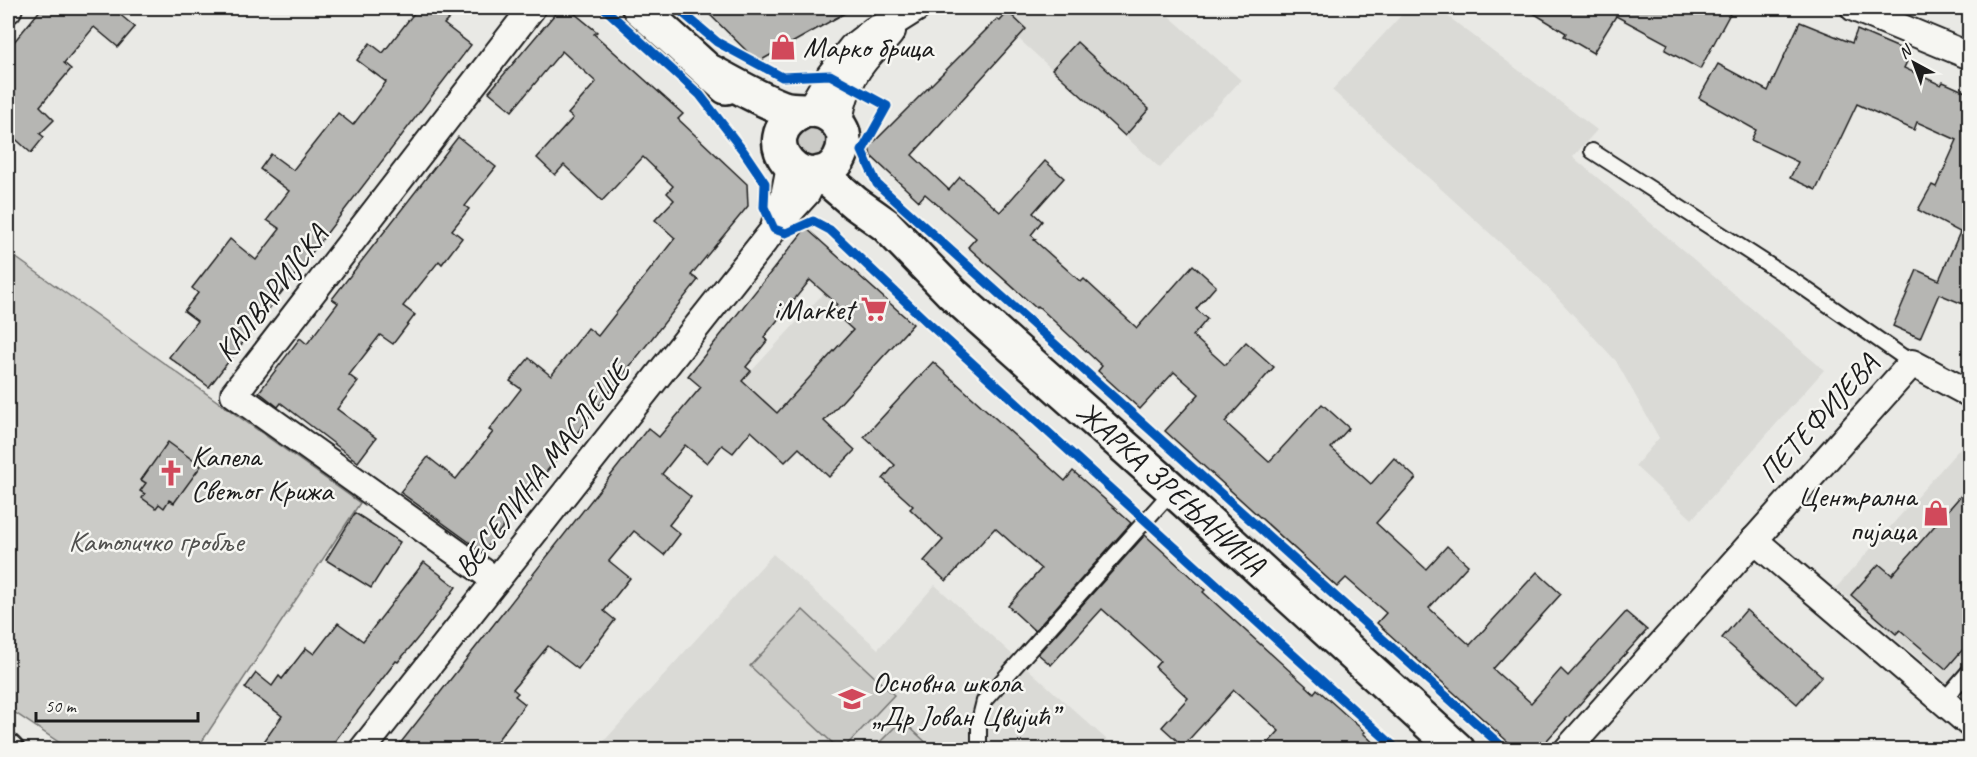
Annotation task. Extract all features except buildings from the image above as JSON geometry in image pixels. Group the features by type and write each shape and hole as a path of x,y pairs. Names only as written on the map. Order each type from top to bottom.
{"main road":[{"name":"ЖАРКА ЗРЕЊАНИНА","path":"639,8 711,72 802,167 886,225 953,294 1173,490 1458,750"},
{"name":"ЖАРКА ЗРЕЊАНИНА","path":"711,72 782,108 826,114 842,133 886,225"},
{"path":"806,111 793,116 781,132 779,142 802,167 835,164 843,149 842,133"}],"street":[{"name":"КАЛВАРИЈСКА","path":"495,580 234,394 532,8"},
{"path":"1854,8 1970,56"},
{"path":"806,111 852,47 874,30 907,14"},
{"path":"842,133 843,100 854,76 872,52 907,14"},
{"name":"ВЕСЕЛИНА МАСЛЕШЕ","path":"362,750 774,229 784,196 802,167"},
{"name":"ПЕТЕФИЈЕВА","path":"1567,750 1912,363 1970,394"},
{"path":"1754,540 1970,724"}],"lane":[{"path":"1592,151 1797,283 1912,363"},
{"path":"979,750 979,722 984,701 1173,490"},
{"path":"1943,701 1970,670"}],"shaded area":[{"path":"1014,8 1160,8 1241,80 1160,168 997,19"},
{"path":"1408,8 1437,8 1597,130 1573,157 1824,370 1692,519 1635,466 1659,438 1616,361 1538,277 1332,90"},
{"path":"852,268 913,324 785,462 721,404 832,284 835,286"},
{"name":"Централна пијаца","path":"1969,438 1969,702 1836,588"},
{"name":"Основна школа „Др Јован Цвијић”","path":"773,554 878,649 935,585 1117,749 596,750"}],"green space":[{"path":"812,125 824,129 828,141 824,153 812,157 800,153 796,141 800,129"},
{"name":"Католичко гробље","path":"8,252 360,503 197,749 69,749 8,708"},
{"path":"803,610 894,695 843,749 839,749 750,666"},
{"path":"902,720 933,749 873,749"}],"cycle path":[{"path":"604,8 700,95 744,152 765,183 764,207 774,229 786,233 813,221 830,230 927,322 1398,750"},
{"path":"677,8 717,42 782,77 830,75 887,106 862,151 877,184 1506,750"}],"place":[{"name":"Марко брица","path":"783,47"},
{"name":"iMarket","path":"874,309"},
{"name":"Капела Светог Крижа","path":"171,473"},
{"name":"Централна пијаца","path":"1936,513"},
{"name":"Основна школа „Др Јован Цвијић”","path":"852,699"}]}
